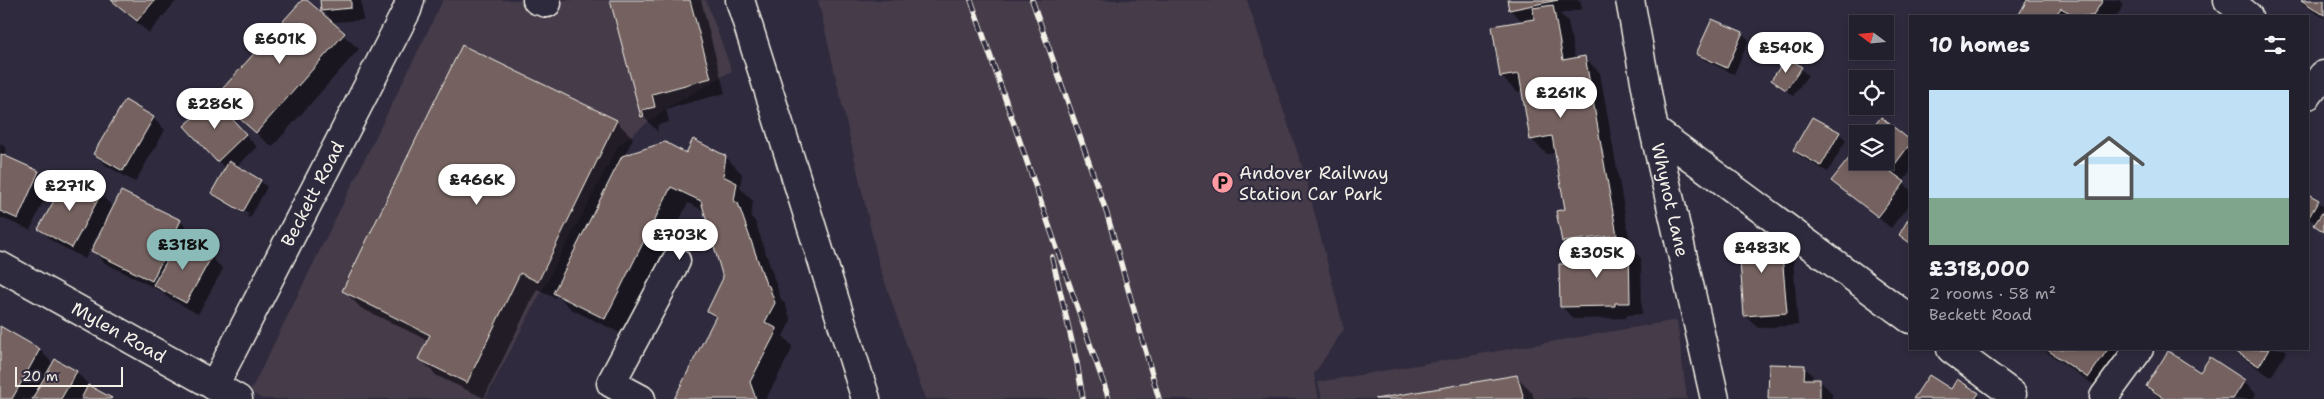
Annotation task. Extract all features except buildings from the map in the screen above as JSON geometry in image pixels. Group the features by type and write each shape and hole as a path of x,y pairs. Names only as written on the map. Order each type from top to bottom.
{"street":[{"name":"Beckett Road","path":"214,386 407,10 410,0"},
{"path":"740,0 866,399"},
{"name":"Whynot Lane","path":"1630,0 1654,130 1715,399"},
{"path":"2228,0 2247,15"},
{"path":"2309,64 2324,75 2309,95"},
{"path":"1654,130 1909,317"},
{"path":"641,399 611,383 676,261"},
{"name":"Mylen Road","path":"0,266 238,399"},
{"path":"1952,350 2012,394"},
{"path":"2106,399 2104,397 2138,350"}],"shaded area":[{"path":"443,0 706,0 732,71 665,109 618,146 485,399 262,399 250,392"},
{"path":"818,0 1247,0 1305,175 1344,329 1314,374 1319,399 925,399 879,265"},
{"path":"1677,320 1687,399 1322,399 1318,382"}],"railway":[{"path":"971,0 1109,399"},
{"path":"1032,0 1107,214 1159,399"},
{"path":"1052,257 1077,363 1083,399"}],"place":[{"name":"Andover Railway Station Car Park","path":"1223,183"}]}
